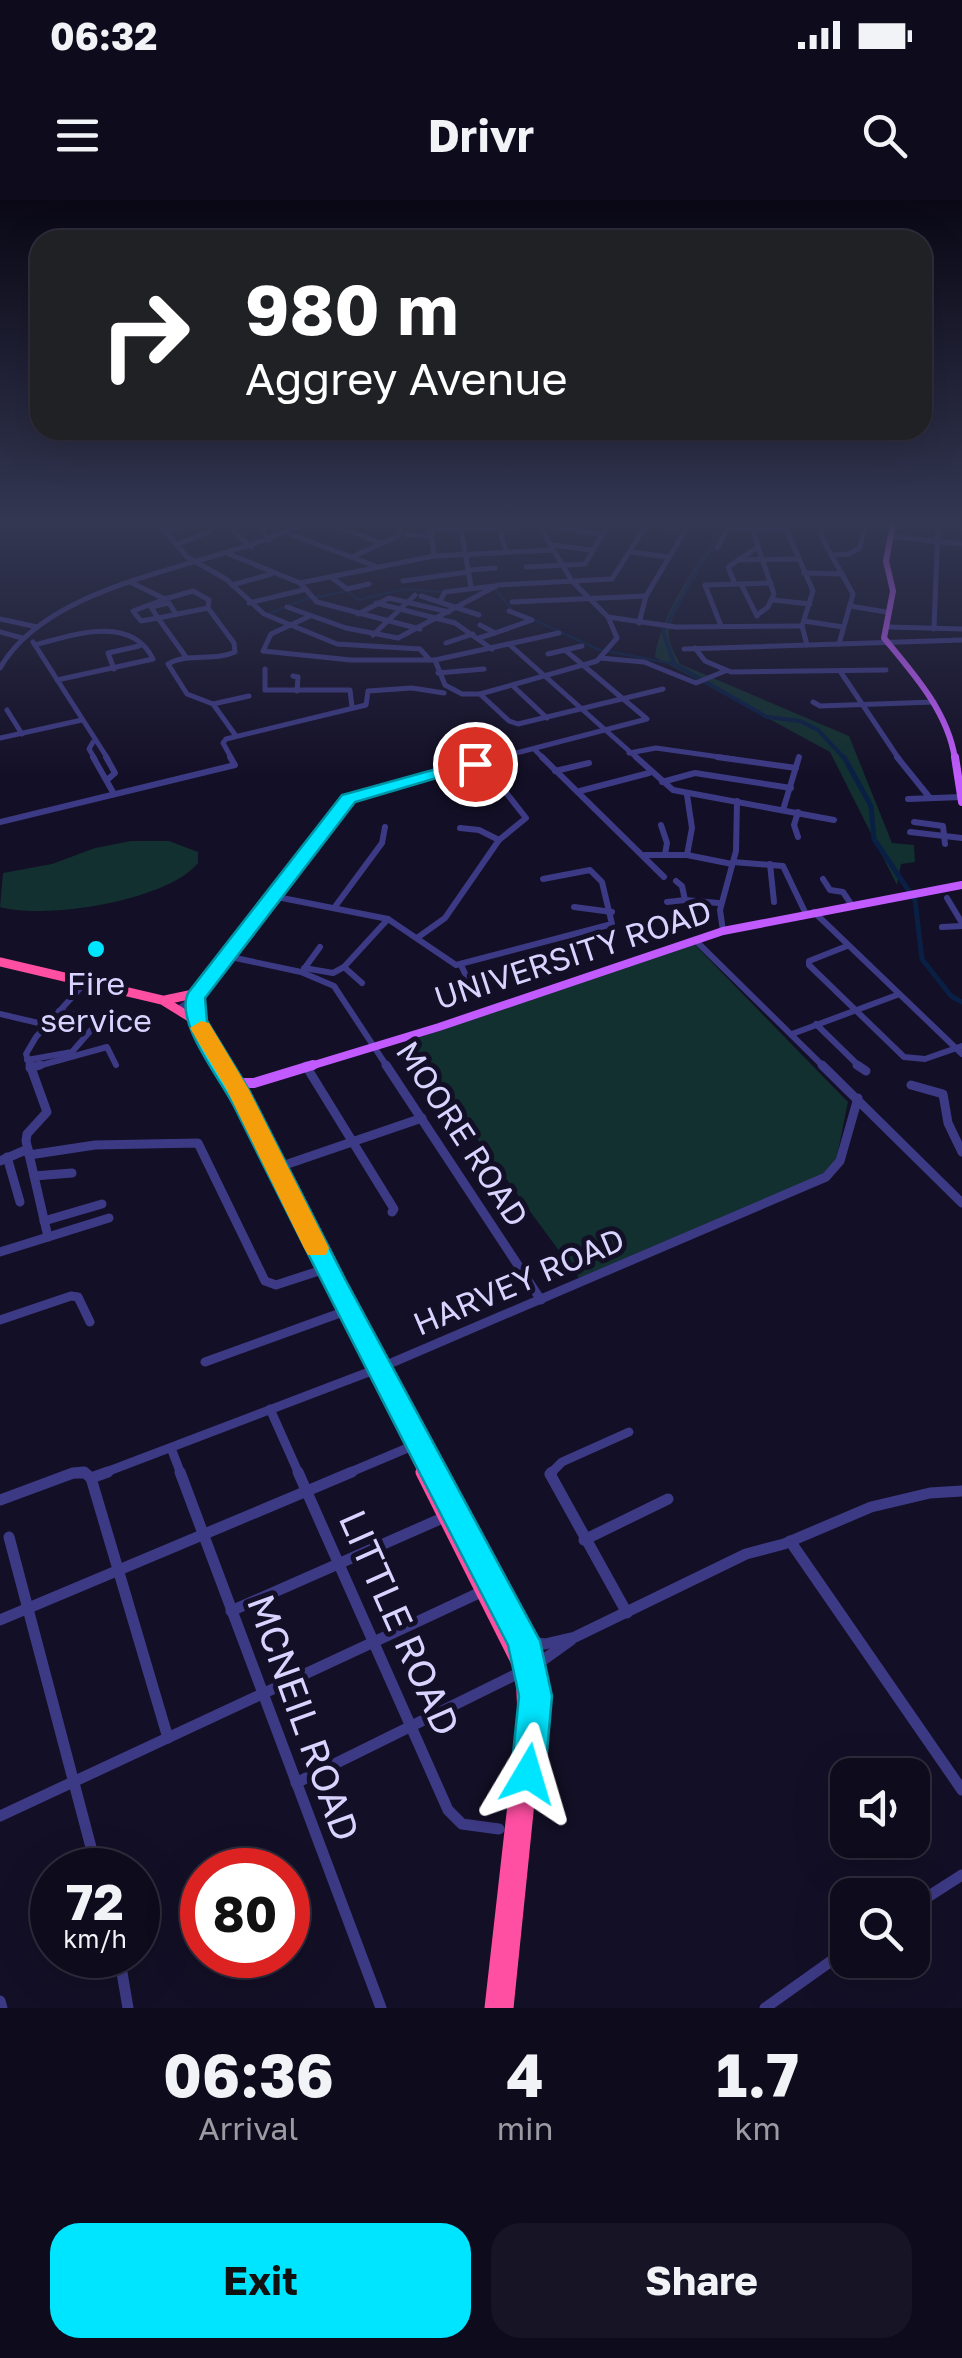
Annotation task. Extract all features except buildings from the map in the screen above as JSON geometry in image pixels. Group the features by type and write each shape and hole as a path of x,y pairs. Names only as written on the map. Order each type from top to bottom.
{"highway":[{"path":"0,964 166,1006 194,1027 231,1090 343,1312 377,1369 410,1447 528,1670 492,2008"},
{"path":"0,964 162,1000 196,1021 237,1089 377,1369 524,1641 536,1714 506,2008"},
{"path":"162,1000 197,995"}],"main road":[{"path":"887,608 888,640 953,731 962,800"},
{"path":"893,608 888,640 920,676 953,731 962,767"},
{"path":"912,892 961,884"},
{"path":"912,892 961,884"},
{"name":"UNIVERSITY ROAD","path":"237,1089 723,930 912,892"}],"street":[{"path":"0,667 4,653 67,608"},
{"path":"135,608 140,620 206,608"},
{"path":"152,608 186,656"},
{"path":"173,608 176,614"},
{"path":"208,608 236,649 218,659 186,656 168,664 187,694 213,704 236,736"},
{"path":"256,608 337,644 420,649"},
{"path":"288,608 374,634 404,636 456,608"},
{"path":"341,608 420,629"},
{"path":"358,614 367,608"},
{"path":"434,608 449,612"},
{"path":"465,608 479,615"},
{"path":"404,636 432,658 441,681 456,692 480,694 587,666 605,654 617,638 610,620 598,608"},
{"path":"638,624 642,608"},
{"path":"714,608 721,626"},
{"path":"752,608 760,625"},
{"path":"756,615 764,608"},
{"path":"807,644 803,623 808,608"},
{"path":"839,644 849,608"},
{"path":"864,608 886,612"},
{"path":"934,608 934,629"},
{"path":"374,634 400,609 441,618 492,649"},
{"path":"446,643 495,634 532,620 509,612"},
{"path":"310,616 271,634 262,650 351,660 432,658 559,633"},
{"path":"0,619 37,627"},
{"path":"610,620 669,626 843,626"},
{"path":"480,625 495,634"},
{"path":"888,627 962,629"},
{"path":"34,646 96,629 130,637 148,649 152,661 57,680"},
{"path":"0,632 22,638"},
{"path":"29,634 94,742 108,757 116,773 107,780"},
{"path":"684,649 962,640"},
{"path":"510,645 662,782 687,795 834,820"},
{"path":"114,669 108,653 139,646"},
{"path":"548,654 582,646"},
{"path":"695,648 698,656 725,671"},
{"path":"180,1008 197,995 352,796 647,719 565,650"},
{"path":"605,654 644,662 674,676 701,682 725,671 886,670"},
{"path":"265,669 264,690 350,690 352,706"},
{"path":"438,673 484,669"},
{"path":"459,671 465,679"},
{"path":"840,671 930,798"},
{"path":"293,676 298,677 298,691"},
{"path":"514,687 546,718"},
{"path":"0,822 235,765 223,743 236,736 368,704 368,691 412,688 444,693"},
{"path":"480,694 510,722 520,724 663,689"},
{"path":"213,704 249,696"},
{"path":"814,702 820,706 934,702"},
{"path":"6,710 22,734"},
{"path":"0,738 82,720"},
{"path":"94,742 89,749 114,794"},
{"path":"629,753 656,748 796,768"},
{"path":"534,749 664,876"},
{"path":"95,760 108,757"},
{"path":"782,810 799,757"},
{"path":"555,771 589,763"},
{"path":"580,791 650,772"},
{"path":"662,782 695,774 790,788"},
{"path":"417,938 445,918 499,840 526,816 500,784"},
{"path":"687,795 692,828 687,856"},
{"path":"908,799 962,800"},
{"path":"723,930 718,904 733,863 737,802"},
{"path":"798,812 794,824 798,837"},
{"path":"914,822 943,826 946,840"},
{"path":"661,825 667,842 665,854"},
{"path":"334,908 382,844 385,827"},
{"path":"460,828 477,829 499,840"},
{"path":"910,832 946,840 962,838"},
{"path":"644,855 781,865 809,912 960,1050"},
{"path":"770,864 774,902"},
{"path":"273,895 388,919 444,960 461,966 612,924 602,882 590,870 543,879"},
{"path":"823,879 830,890 843,892 851,904"},
{"path":"676,881 686,900"},
{"path":"942,927 962,925 947,898"},
{"path":"667,902 718,904"},
{"path":"574,907 612,912"},
{"path":"226,956 333,974 388,919"},
{"path":"694,940 962,1203"},
{"path":"848,946 808,963 908,1059 926,1060 960,1050"},
{"path":"302,970 320,947"},
{"path":"461,966 468,982"},
{"path":"344,967 362,983"},
{"name":"MOORE ROAD","path":"302,970 334,986 541,1300"},
{"path":"48,1237 27,1134 47,1112 27,1050 84,984"},
{"path":"196,1021 197,995"},
{"path":"792,1034 897,995"},
{"path":"59,1011 141,1031"},
{"path":"0,1014 46,1025"},
{"path":"29,1064 72,1052 98,1022"},
{"path":"816,1024 850,1061 866,1071"},
{"path":"29,1064 107,1047 116,1065"},
{"path":"306,1066 394,1209 392,1212"},
{"path":"840,1082 849,1115"},
{"path":"911,1085 942,1094 945,1116 962,1150"},
{"path":"849,1115 858,1098"},
{"path":"849,1115 872,1113"},
{"name":"HARVEY ROAD","path":"0,1500 72,1473 84,1472 90,1478 377,1369 826,1177 839,1166 849,1115"},
{"path":"276,1168 422,1118"},
{"path":"20,1202 4,1159 29,1152 95,1145 192,1140 198,1143 265,1281 276,1285 322,1270"},
{"path":"34,1176 72,1173"},
{"path":"44,1221 102,1204"},
{"path":"0,1252 108,1218"},
{"path":"0,1320 71,1296 78,1297 90,1322"},
{"path":"205,1362 343,1312"},
{"name":"LITTLE ROAD","path":"270,1409 454,1819 462,1824 499,1829"},
{"path":"627,1612 550,1474 562,1462 629,1432"},
{"path":"0,1620 410,1447"},
{"name":"MCNEIL ROAD","path":"172,1448 381,2008"},
{"path":"90,1478 168,1738"},
{"path":"296,1783 528,1670 574,1637 746,1554 790,1541 871,1507 930,1493 962,1491"},
{"path":"584,1540 668,1499"},
{"path":"231,1611 447,1516"},
{"path":"9,1537 91,1848"},
{"path":"790,1541 962,1790"},
{"path":"0,1816 485,1590"},
{"path":"524,1641 544,1644 574,1637"},
{"path":"930,1895 962,1875"},
{"path":"765,2008 830,1961"},
{"path":"125,1978 128,2008"}],"green space":[{"path":"671,608 678,608 669,639 680,664 849,736 892,843 914,845 915,862 901,864 897,885 830,752 655,657"},
{"path":"131,841 169,841 198,852 198,863 160,888 104,904 46,911 0,907 3,873 52,864 95,848"},
{"path":"693,943 848,1102 836,1161 822,1175 579,1278 406,1042"}],"waterway":[{"path":"270,613 282,608"},
{"path":"675,608 663,631 674,664 767,717 800,721 818,730 845,759"},
{"path":"524,615 597,649 674,664"},
{"path":"844,757 871,806 874,839 915,900 922,959 951,996 962,1002"}],"slow traffic":[{"path":"201,1028 237,1088 317,1248"}],"place":[{"name":"Fire service","path":"96,949"}],"route":[{"path":"475,764 348,799 195,997 196,1021 237,1088 333,1282 382,1367 524,1641 536,1696 528,1774"}]}
